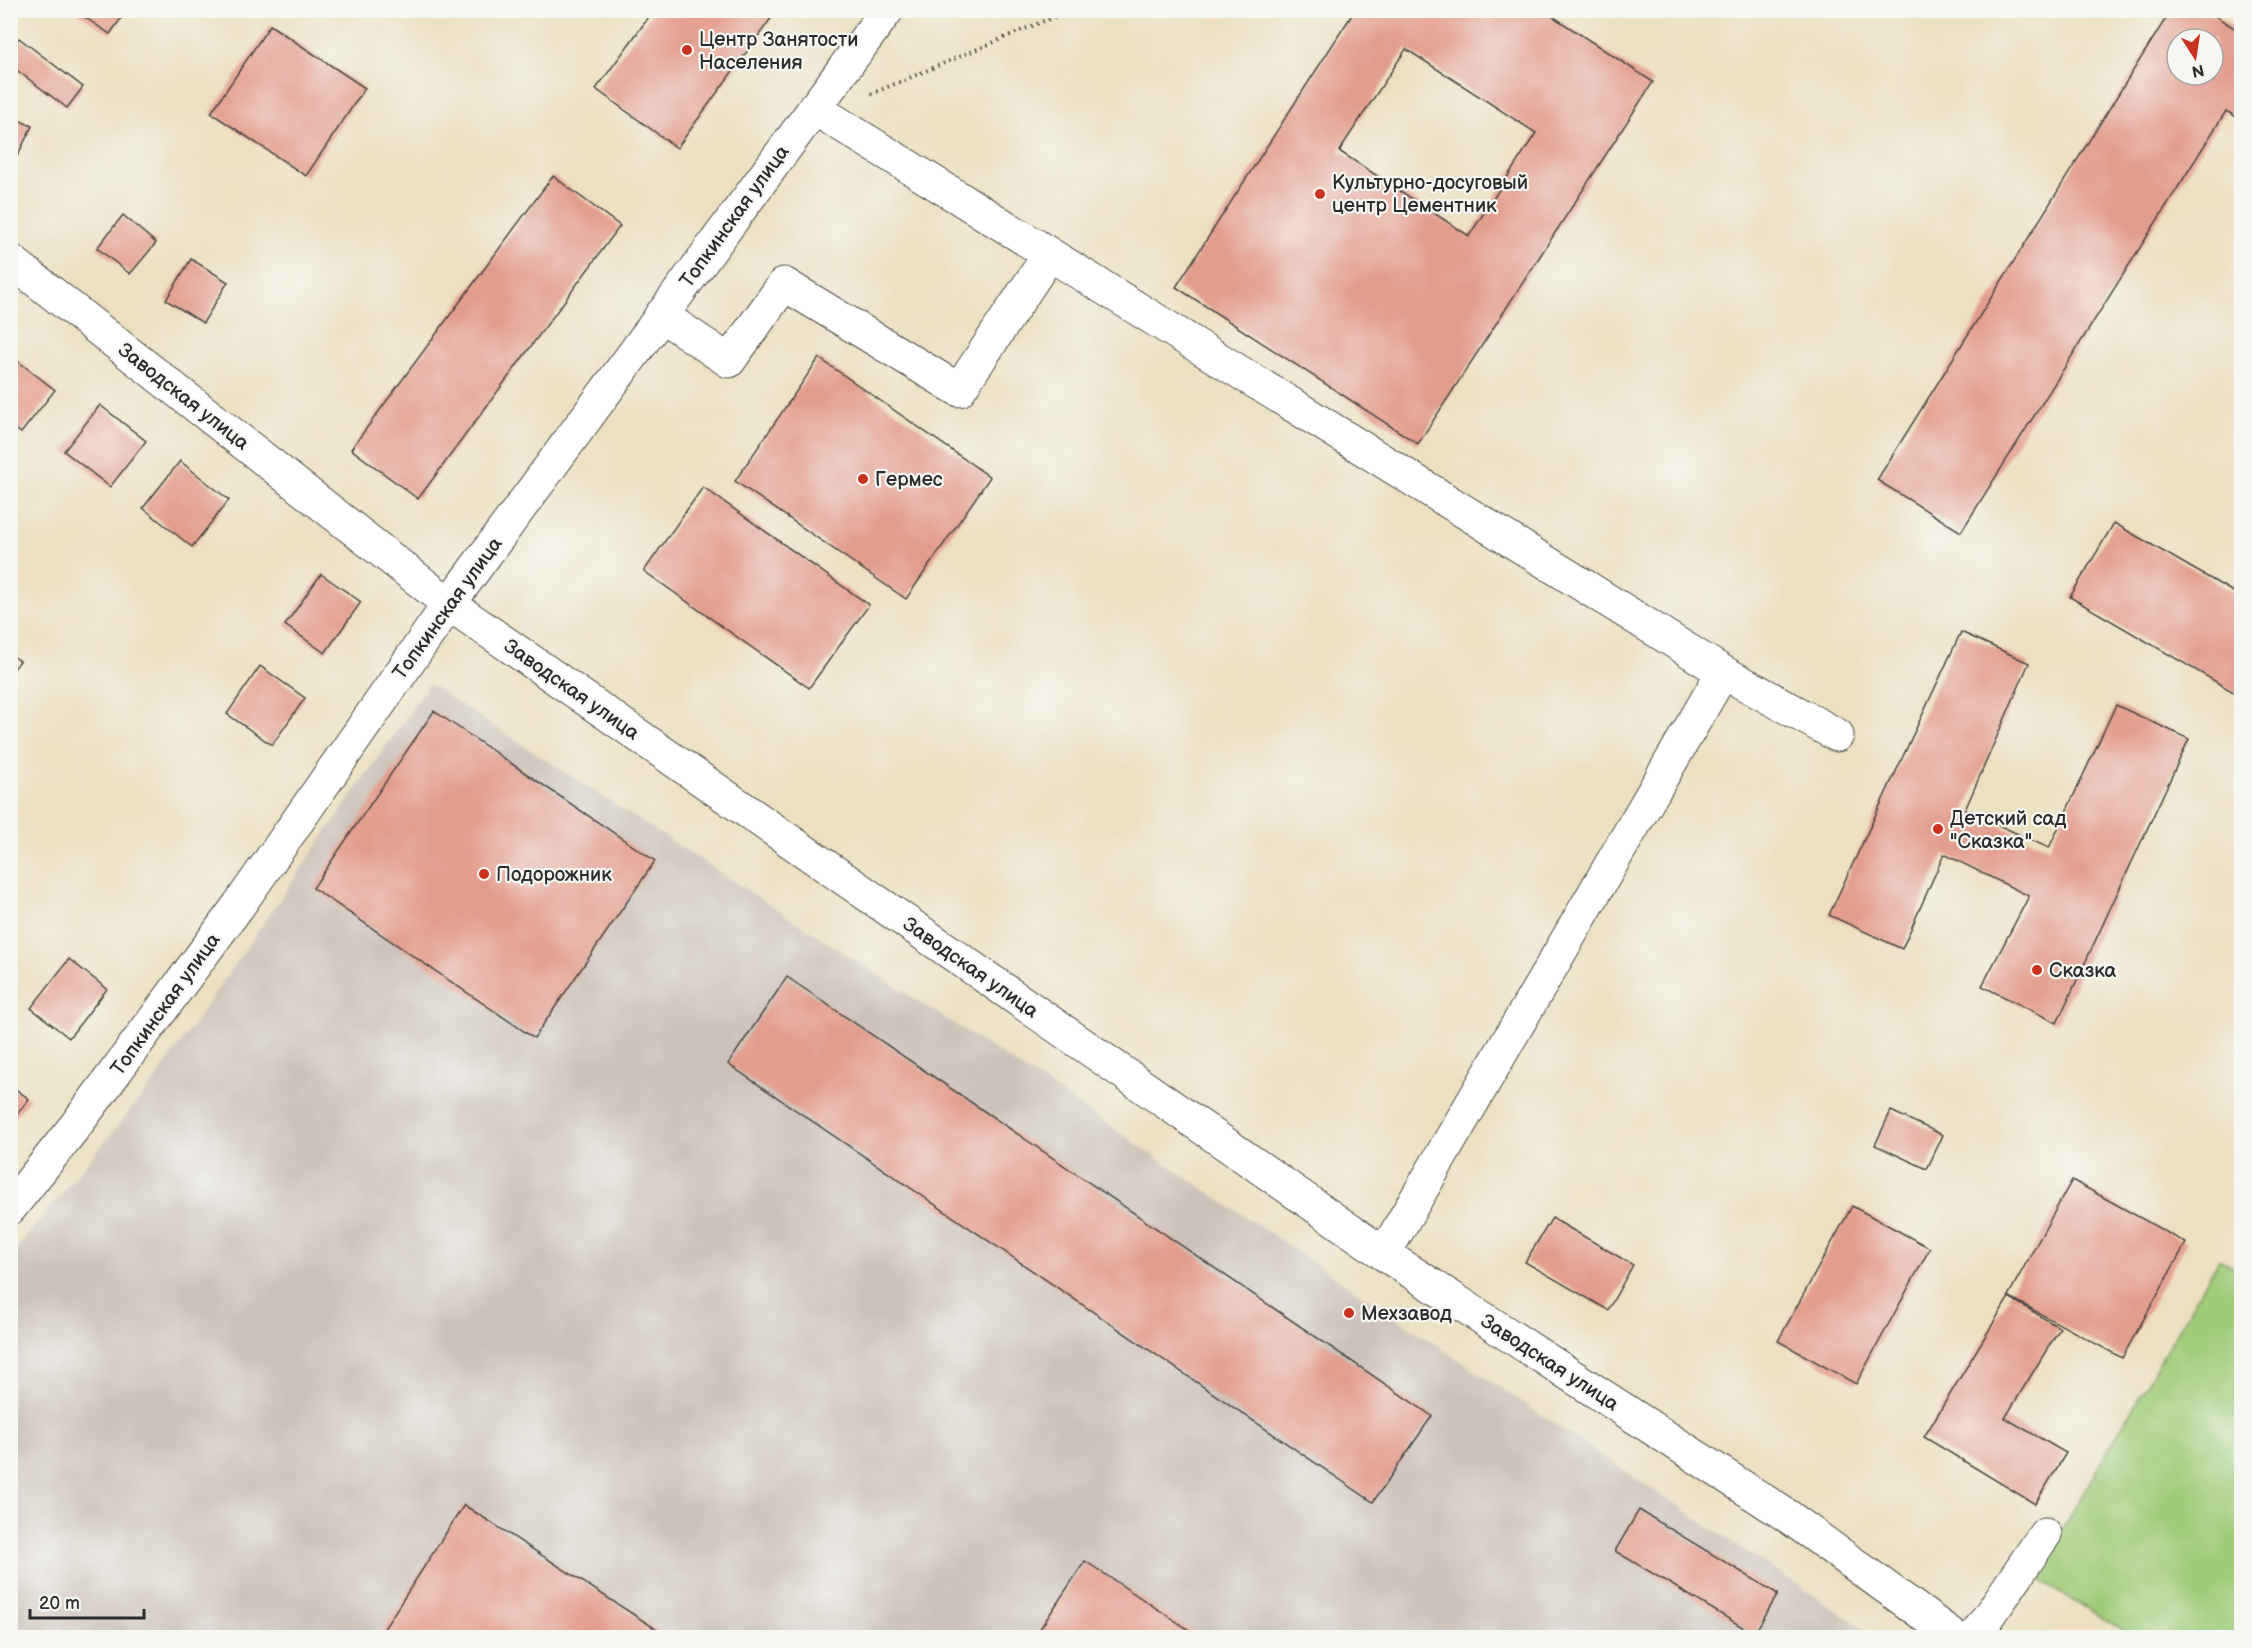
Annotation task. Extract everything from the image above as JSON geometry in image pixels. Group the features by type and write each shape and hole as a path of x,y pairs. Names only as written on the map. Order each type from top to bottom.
{"street":[{"name":"Топкинская улица","path":"10,1208 76,1125 238,905 449,604 661,315 826,116 887,10"},
{"path":"826,116 1723,672 1837,735"},
{"path":"661,315 729,361 784,284 958,390 1049,255"},
{"name":"Заводская улица","path":"10,260 449,604 1384,1254 1789,1517 1956,1638"},
{"path":"1384,1254 1723,672"},
{"path":"1974,1638 2044,1534"}],"path":[{"path":"826,116 856,100 1070,10"}],"shaded area":[{"path":"429,684 1062,1094 1647,1486 1877,1637 11,1638 11,1255 153,1083"}],"green space":[{"path":"2219,1259 2241,1272 2241,1637 2136,1637 2034,1578"}],"building":[{"path":"74,10 127,10 110,34"},
{"name":"Центр Занятости Населения","path":"654,10 777,10 677,148 596,89"},
{"name":"Культурно-досуговый центр Цементник","path":"1355,10 1543,10 1653,82 1418,444 1176,287","holes":["1406,49 1536,133 1469,236 1339,151"]},
{"path":"2171,10 2206,10 2242,33 2242,120 2226,111 1961,532 1877,480"},
{"path":"270,25 365,88 306,176 211,113"},
{"path":"19,38 83,87 67,108 10,65 10,48"},
{"path":"10,116 32,126 10,171"},
{"path":"553,176 620,226 418,499 351,449"},
{"path":"123,215 156,243 130,274 97,248"},
{"path":"191,259 228,282 203,323 166,300"},
{"path":"10,355 55,390 21,433 10,425"},
{"name":"Гермес","path":"819,358 990,477 906,599 735,481"},
{"path":"100,405 146,441 110,487 64,451"},
{"path":"180,461 229,500 192,547 143,508"},
{"path":"703,487 869,605 809,688 644,571"},
{"path":"2114,523 2242,597 2242,697 2070,597"},
{"path":"321,574 361,602 325,653 285,625"},
{"name":"Детский сад \"Сказка\"","path":"1961,632 2029,663 1965,810 2049,848 2116,705 2189,739 2057,1023 1982,986 2029,896 1944,854 1902,949 1829,915"},
{"path":"10,654 20,661 10,674"},
{"path":"260,666 305,698 272,745 227,714"},
{"name":"Подорожник","path":"434,711 655,861 534,1038 313,888"},
{"path":"69,959 107,989 69,1038 31,1008"},
{"path":"787,977 1432,1416 1373,1502 728,1064"},
{"path":"10,1085 29,1099 10,1123"},
{"path":"1891,1111 1943,1135 1927,1169 1875,1145"},
{"path":"2072,1180 2186,1243 2122,1358 2008,1296"},
{"path":"1852,1206 1930,1248 1856,1384 1778,1341"},
{"path":"1552,1218 1633,1265 1608,1310 1525,1262"},
{"path":"2009,1297 2060,1328 2005,1418 2066,1453 2035,1504 1924,1437"},
{"path":"464,1505 670,1638 378,1638"},
{"path":"1639,1510 1778,1594 1754,1634 1615,1551"},
{"path":"1085,1561 1201,1638 1034,1638"}],"place":[{"name":"Центр Занятости Населения","path":"687,50"},
{"name":"Культурно-досуговый центр Цементник","path":"1320,194"},
{"name":"Гермес","path":"863,479"},
{"name":"Детский сад \"Сказка\"","path":"1938,829"},
{"name":"Подорожник","path":"484,874"},
{"name":"Сказка","path":"2037,970"},
{"name":"Мехзавод","path":"1349,1313"}]}
